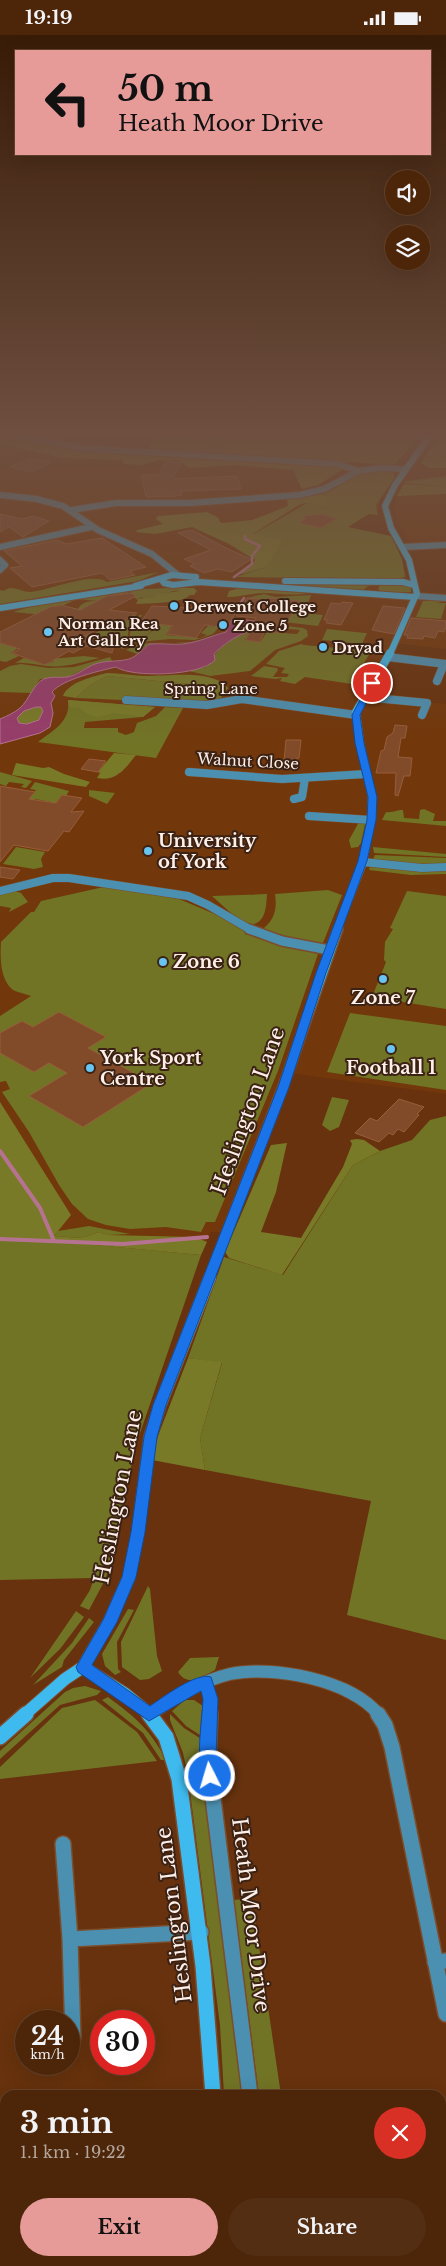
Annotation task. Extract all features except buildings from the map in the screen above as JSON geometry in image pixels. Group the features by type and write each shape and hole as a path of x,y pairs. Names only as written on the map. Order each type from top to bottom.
{"street":[{"path":"0,547 40,538"},
{"path":"118,538 151,553 182,578 205,582 379,593 403,597 446,598"},
{"path":"356,715 364,697 388,657 416,596 403,547 397,538"},
{"path":"403,547 446,545"},
{"path":"0,560 5,565 0,570"},
{"path":"169,566 161,581 170,585"},
{"path":"135,586 164,577 267,581 413,581"},
{"path":"0,608 135,586 170,585 182,578"},
{"path":"379,593 372,591 372,587 381,582"},
{"path":"403,597 411,601 410,611"},
{"path":"388,657 445,664 437,681"},
{"path":"364,697 427,703 422,715"},
{"name":"Spring Lane","path":"126,700 206,705 242,699 356,715"},
{"name":"Heslington Lane","path":"214,2090 201,1933 176,1766 167,1739 159,1724 84,1667 112,1616 129,1577 138,1532 150,1437 160,1405 284,1087 329,950 363,861 371,820 372,797 356,715"},
{"name":"Walnut Close","path":"189,772 282,779 366,774"},
{"path":"294,799 302,797 305,777"},
{"path":"310,816 371,820"},
{"path":"363,861 422,868 446,867"},
{"path":"0,891 53,878 69,877 194,896 209,903 234,921 271,939 329,950"},
{"path":"0,1737 65,1679 84,1667"},
{"path":"149,1715 180,1694 205,1682 233,1673 278,1674 324,1682 346,1689 372,1707 381,1718 392,1747 441,1961 446,2015"},
{"name":"Heath Moor Drive","path":"205,1682 211,1699 208,1758 249,2090"},
{"path":"63,1844 70,1939 71,2010"},
{"path":"70,1939 201,1933"}],"shaded area":[{"name":"Zone 6","path":"0,538 392,538 407,575 412,600 446,602 446,649 396,643 364,696 446,704 446,1094 288,1073 227,1232 211,1232 201,1255 54,1241 0,1239"},
{"path":"216,538 276,538 282,541 266,567 242,574 238,574 255,560"},
{"path":"276,538 392,538 402,559 405,577 395,579 236,577 266,567"},
{"name":"Zone 6","path":"406,538 446,538 446,543 419,544 408,541"},
{"path":"159,572 138,581 0,604 0,590 4,591 11,588 30,592 81,580 100,579 107,582"},
{"path":"302,584 371,584 363,590 309,587"},
{"path":"382,584 404,584 411,587 411,592 381,592 378,588"},
{"path":"181,588 194,588 197,591 194,595 180,600 136,604 138,600 136,599 180,591"},
{"path":"184,588 180,591 172,591 152,598 137,599 128,594 130,592 117,596 111,594 100,600 103,609 90,605 83,609 91,611 66,609 70,607 78,609 86,602 97,601 77,599 64,605 50,607 56,622 34,614 13,612 75,597 141,589"},
{"path":"240,588 311,592 293,595 258,593 227,597 229,591"},
{"path":"264,594 276,597 311,595 309,601 296,607 267,600 247,598"},
{"path":"423,601 446,601 436,603 446,603 441,619 416,617"},
{"path":"290,612 323,615 318,626 284,622"},
{"path":"123,614 136,615 129,627 126,647 123,649 102,640 81,643 80,632 91,635 105,628 88,622 111,621 120,623 132,618 126,618"},
{"path":"139,615 142,615 138,622 156,624 159,620 162,621 147,635 128,646 131,628"},
{"path":"232,618 255,621 248,632 230,641 214,654 215,660 196,669 167,674 151,674 125,671 116,667 64,683 52,692 55,696 51,703 53,713 50,727 40,733 0,744 0,719 20,708 37,684 44,679 67,677 99,663 129,659 150,644 183,644 226,632","holes":["41,707 43,711 39,720 27,724 19,723 17,718 24,711"]},
{"path":"164,621 174,622 166,635 200,638 207,635 201,633 208,626 219,627 213,634 195,640 170,639 139,642"},
{"path":"270,624 303,628 307,630 308,636 301,641 275,650 250,671 210,676 189,671 206,667 225,645 243,634 250,632 245,640 260,642 267,632 297,634 300,630 269,627"},
{"path":"327,629 367,633 362,644 322,640"},
{"path":"212,636 204,640 197,642 174,643 202,640"},
{"path":"0,643 18,648 11,653 19,656 6,662 0,661"},
{"path":"147,643 156,643 146,646 137,654 126,650"},
{"path":"301,644 371,651 352,684 305,677 295,684 280,681 282,678 251,676 264,666 277,668 278,670 273,677 287,677 289,674 281,673 285,668 266,664 279,651"},
{"path":"84,656 100,658 60,666 46,666 15,663 24,658 45,665 54,661 50,659"},
{"path":"110,657 112,661 97,663 68,677 40,679 31,693 0,692 0,671 10,666 21,664 49,668 74,667"},
{"path":"107,673 141,676 201,676 221,682 228,688 224,693 209,686 107,676 89,686 76,698 63,696 76,683"},
{"path":"107,676 209,686 224,693 219,704 76,698 89,686"},
{"path":"68,700 155,707 143,717 85,722 84,728 118,728 118,732 126,735 134,732 137,723 156,716 165,707 183,708 156,758 38,742 64,720 67,714"},
{"path":"68,700 155,707 143,717 115,713 98,717 87,714 80,708 69,707"},
{"path":"41,707 43,711 39,720 28,724 19,723 17,718 24,711"},
{"path":"114,753 136,755 115,776 104,779 97,778 100,773 98,772"},
{"path":"16,763 43,768 49,767 90,782 86,787 12,775"},
{"path":"0,772 32,781 26,788 21,787 24,784 9,782 6,786 0,784"},
{"path":"35,782 69,791 66,796 62,795 55,805 50,804 51,802 35,799 34,801 24,797 30,797 36,790 30,789"},
{"path":"89,790 115,793 107,804 89,796"},
{"path":"424,809 435,814 433,821 446,821 446,826 382,820 386,812 403,810 404,818 419,819 420,810"},
{"path":"359,822 365,824 361,843 358,847 351,848 349,840"},
{"path":"16,847 45,852 41,859 43,867 34,869 3,864"},
{"path":"373,847 446,854 446,857 374,853"},
{"path":"375,855 446,858 446,865 422,866 376,860 373,859"},
{"path":"370,867 446,869 446,874 411,875 369,870"},
{"path":"108,886 179,899 217,915 248,933 245,935 251,934 279,944 318,954 278,1071 215,1222 206,1222 201,1232 166,1227 130,1229 106,1225 88,1219 72,1204 59,1185 29,1132 2,1092 10,1089 6,1081 0,1082 0,1016 31,996 15,991 6,982 1,962 1,942 31,912 34,912 41,901"},
{"path":"328,890 342,895 323,943 301,943 264,932 264,928 271,921 274,913 276,904 275,894"},
{"path":"15,891 21,893 28,902 9,912 11,908 0,906 0,894"},
{"path":"407,891 446,896 446,1009 372,997 386,962 384,960 385,942 393,929 390,928"},
{"path":"267,894 262,918 255,924 250,925 233,915 212,896"},
{"name":"Football 1","path":"350,1013 446,1026 446,1090 327,1072"},
{"path":"332,1097 349,1100 339,1127 330,1131 322,1125"},
{"path":"0,1102 71,1215 54,1236 81,1238 99,1232 108,1235 195,1237 207,1242 201,1255 41,1240 0,1239"},
{"path":"446,1116 446,1640 347,1615 371,1501 205,1470 200,1438 222,1363 188,1358 224,1257 283,1275 353,1165 380,1151 412,1140 430,1120"},
{"path":"350,1140 364,1140 380,1151 353,1165 282,1275 229,1258 225,1252 271,1145 287,1143 276,1192 261,1232 301,1238 343,1167 352,1144"},
{"path":"89,1226 130,1234 108,1235 99,1232 81,1238 54,1236 58,1231"},
{"path":"0,1239 54,1241 201,1255 136,1445 106,1578 89,1610 80,1606 90,1590 94,1578 0,1580"},
{"path":"188,1358 222,1362 200,1438 205,1470 152,1460 158,1436"},
{"path":"148,1586 150,1589 157,1656 162,1671 149,1679 140,1680 122,1667 121,1642"},
{"path":"128,1609 134,1610 117,1642 118,1669 121,1672 115,1675 105,1666 102,1654"},
{"path":"76,1611 84,1617 60,1649 30,1678"},
{"path":"89,1618 94,1622 64,1660 62,1667 33,1685 72,1643"},
{"path":"219,1657 215,1670 196,1679 186,1679 178,1672 190,1658"},
{"path":"85,1686 101,1691 97,1695 60,1705 0,1759 0,1751 65,1692 73,1688"},
{"path":"108,1697 141,1724 154,1740 166,1760 161,1760 143,1733 102,1700"},
{"path":"95,1700 137,1732 157,1761 0,1779 0,1767 62,1708"},
{"path":"185,1700 194,1700 203,1706 205,1712 203,1737 186,1726 172,1711"},
{"path":"170,1714 184,1728 203,1740 243,2090 224,2090 220,2025 188,1776 183,1753 170,1720"},
{"path":"244,1899 254,1912 280,2090 258,2090 234,1900"}],"waterway":[{"path":"234,577 252,564 252,556 260,546 245,538"},
{"path":"237,608 244,598"},
{"path":"0,1151 40,1208 54,1241"},
{"path":"0,1239 123,1244 207,1237"}],"place":[{"name":"Derwent College","path":"174,606"},
{"name":"Zone 5","path":"223,625"},
{"name":"Norman Rea Art Gallery","path":"48,632"},
{"name":"Dryad","path":"323,647"},
{"name":"University of York","path":"148,851"},
{"name":"Zone 6","path":"163,962"},
{"name":"Zone 7","path":"383,979"},
{"name":"Football 1","path":"391,1049"},
{"name":"York Sport Centre","path":"90,1068"}],"route":[{"path":"210,1776 208,1758 211,1699 205,1682 180,1694 149,1715 111,1685 84,1667 109,1622 129,1577 138,1532 150,1437 160,1405 208,1277 284,1087 321,973 363,861 373,805 360,743 356,711 372,683"}]}
